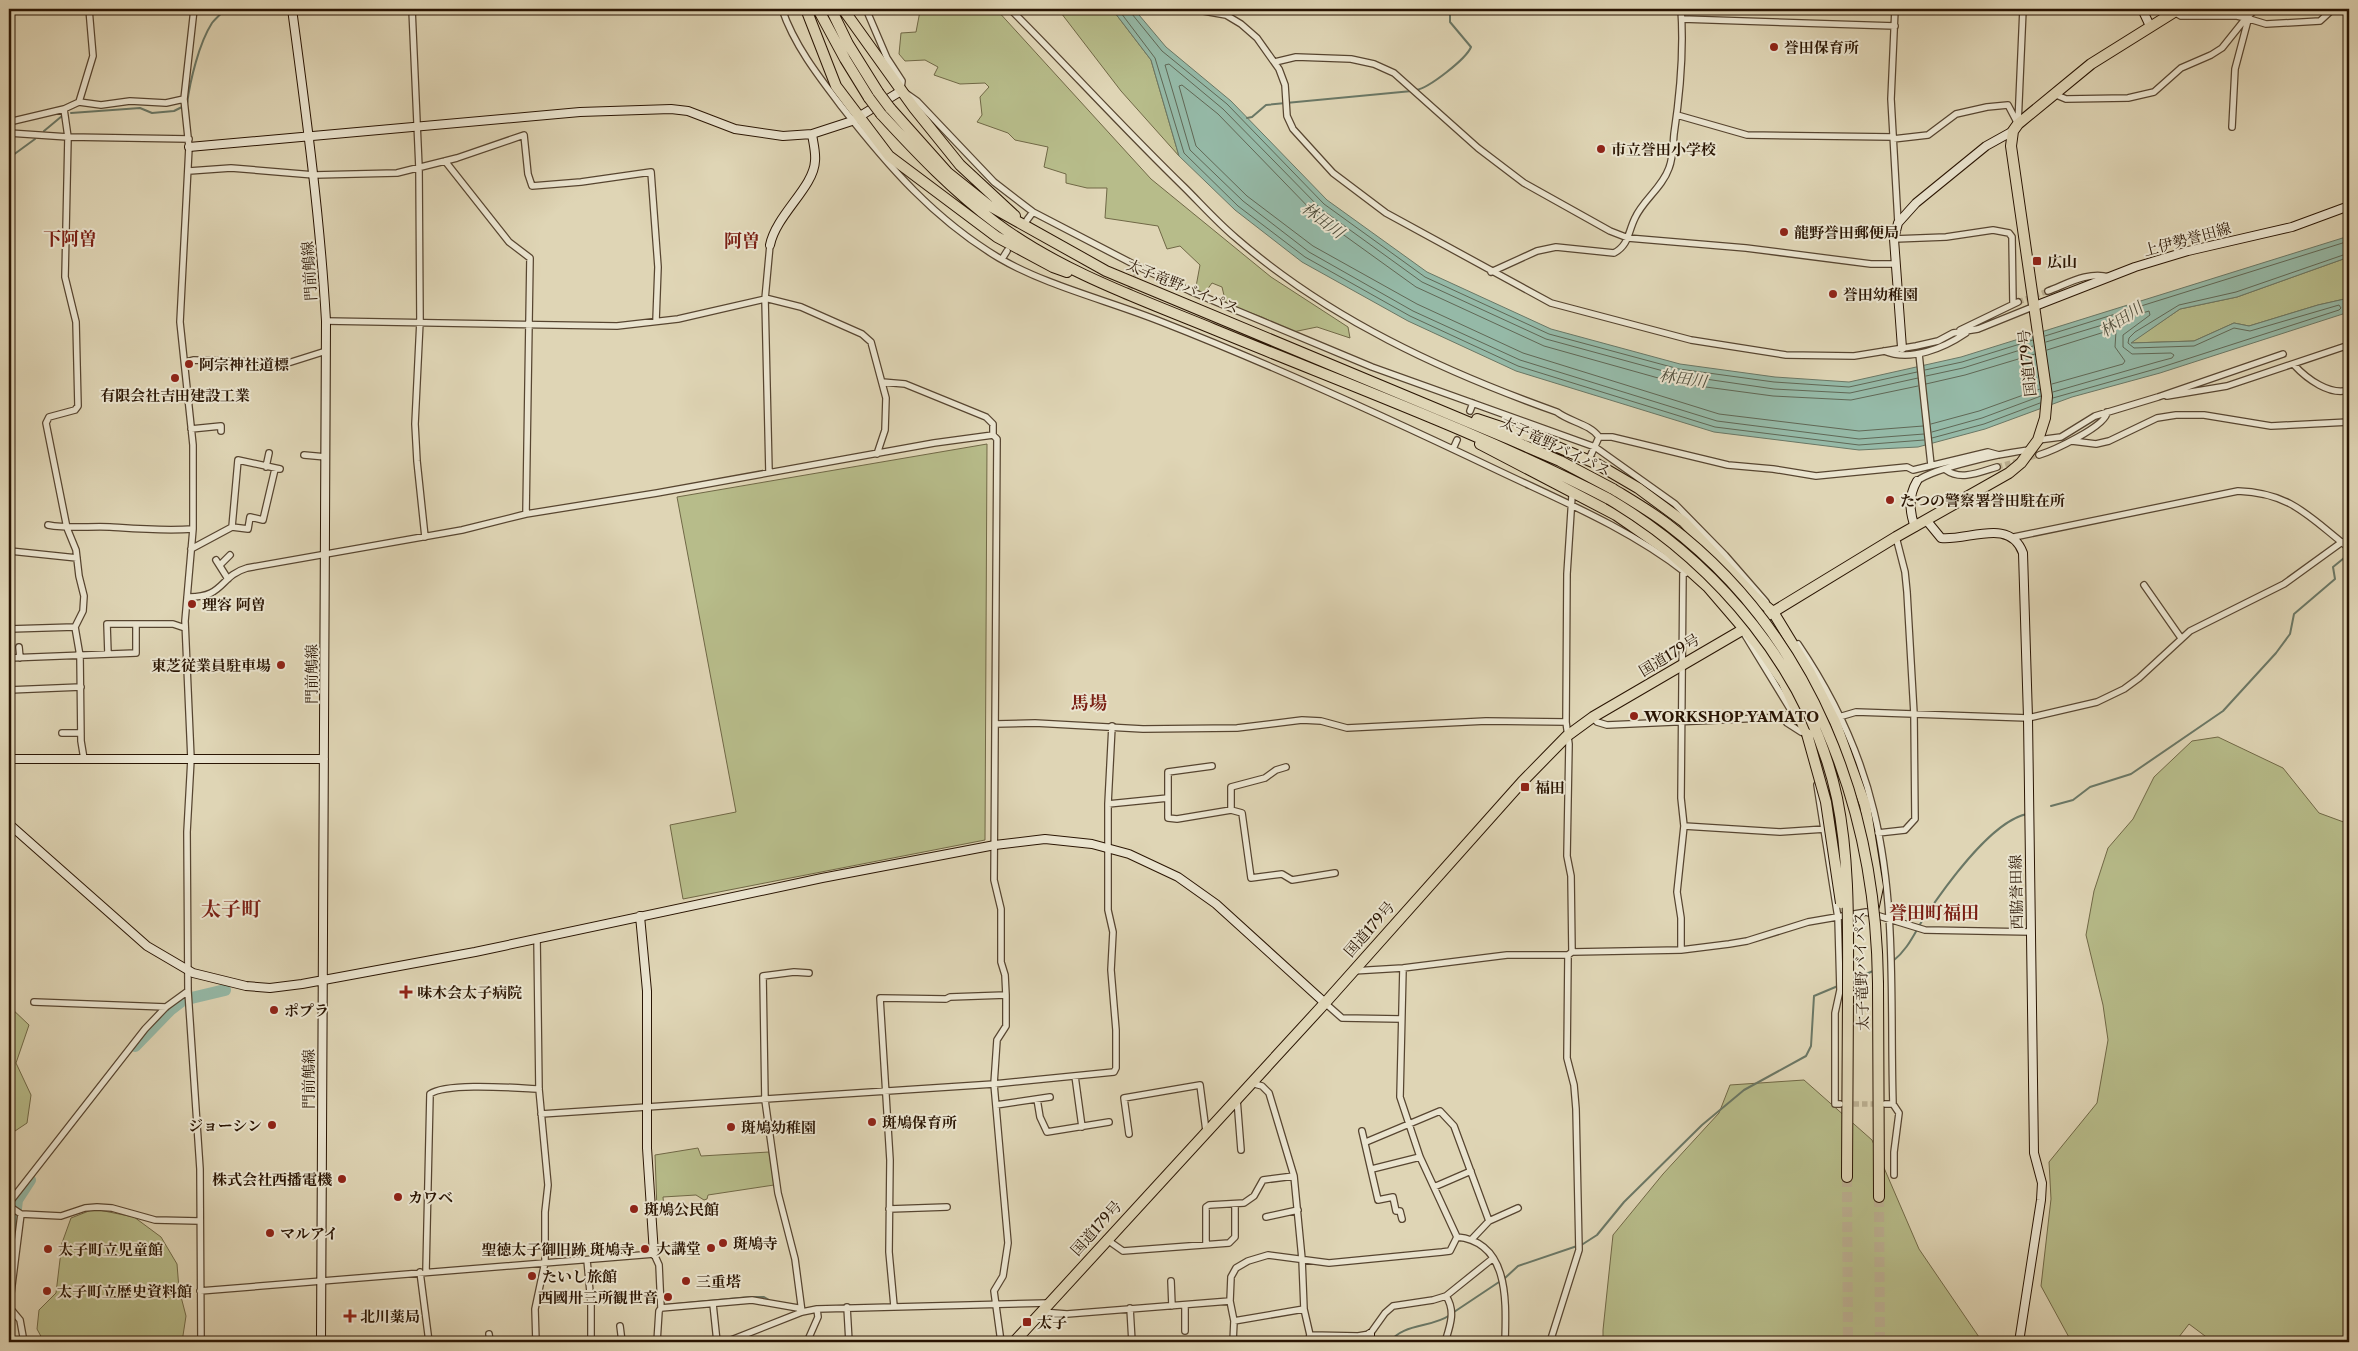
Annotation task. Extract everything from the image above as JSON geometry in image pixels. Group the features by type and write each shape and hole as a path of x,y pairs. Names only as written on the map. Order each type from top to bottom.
{"highway":[{"path":"806,9 836,86 855,119 889,156 997,237 1053,267 1123,299"},
{"name":"太子竜野バイパス","path":"818,9 880,114 937,174 997,224 1123,299 1533,461 1609,499 1661,533 1712,579 1766,643 1805,709 1828,765 1836,798 1845,861 1848,956 1846,1177"},
{"name":"太子竜野バイパス","path":"831,9 848,44 890,108 948,173 988,205 1027,224 1106,271 1560,461 1613,489 1667,524 1721,573 1764,623 1801,679 1827,726 1852,794 1867,861 1874,906 1878,983 1879,1197"},
{"path":"843,9 902,91 960,165 1027,224"},
{"path":"2015,127 2091,64 2176,10"},
{"name":"国道179号","path":"1014,1342 1325,1002 1471,838 1567,736 1593,717 1742,629 1775,617 1896,537 2009,473 2035,452 2046,408 2047,383 2011,146 2015,127"},
{"path":"1397,392 1546,442 1597,464 1630,483 1684,522 1775,617 1837,719 1867,814 1878,888 1874,906"},
{"path":"1468,434 1488,450 1616,515 1668,551 1723,603 1742,629 1757,644 1784,684 1804,733 1826,802 1848,956"}],"street":[{"path":"79,102 94,56 89,9"},
{"path":"194,9 184,99 189,143 180,322 186,362 193,445 193,529 185,628 191,760 187,832 188,996 198,1135 201,1342"},
{"name":"門前鵤線","path":"292,9 310,135 323,264 326,321 321,1342"},
{"path":"412,9 419,168 420,322 415,424 425,537"},
{"path":"782,9 813,70 914,193 959,232 1002,259 1041,278 1123,299 1274,363 1602,520 1683,570 1723,603"},
{"path":"866,9 887,58 902,81 902,91"},
{"path":"1010,9 1127,131 1216,219 1236,238 1310,295 1398,345 1445,369 1558,412 1565,419 1595,431 1599,437"},
{"path":"1192,9 1226,15 1242,24 1257,38 1275,62 1285,85 1287,116 1293,129 1333,173 1386,213 1439,241 1491,272 1551,303 1691,340 1786,356 1854,356 1938,341 2016,303 2012,237 2009,233 1993,230 1946,237 1894,239"},
{"path":"1491,272 1537,251 1556,247 1614,253 1621,249 1628,238 1634,219 1662,182 1669,168 1677,115 1681,9"},
{"path":"1895,9 1891,99 1898,223 1894,239 1902,348"},
{"path":"2015,127 2023,9"},
{"path":"2142,9 2150,26"},
{"path":"2054,94 2066,99 2128,98 2154,92 2181,68 2212,56 2222,48 2256,9"},
{"path":"2176,10 2181,16 2237,16 2266,24 2320,21 2333,9"},
{"path":"1682,19 1895,26"},
{"path":"2232,126 2235,69 2247,19"},
{"path":"1275,62 1296,57 1351,59 1374,64 1394,73 1478,148 1524,183 1610,231 1628,238 1746,248 1871,264 1896,264"},
{"path":"9,134 189,143 310,135 580,112 670,109 688,111 735,129 756,134 783,136 812,134 855,119 902,91"},
{"path":"902,91 917,101 994,182 1033,212 1139,267 1190,291 1372,367 1595,447 1675,504 1760,592 1775,617"},
{"path":"9,122 64,109 79,102 101,105 130,100 166,103 184,99"},
{"path":"1677,115 1747,135 1893,138 1928,135 1956,114 1987,107 2008,105 2015,127"},
{"path":"64,109 68,137 65,277 76,322 78,406 75,410 49,417 46,423 67,528 76,550 84,596 83,611 75,627 80,656 81,734 84,759"},
{"path":"1898,223 1916,203 1986,146 2015,127"},
{"path":"769,472 765,298 770,245 773,232 813,173 816,161 812,134"},
{"path":"188,171 231,168 314,175 397,173 445,161 524,135 528,174 532,186 581,182 651,172 658,267 656,321"},
{"path":"445,161 509,242 530,258 526,514"},
{"name":"上伊勢誉田線","path":"2035,306 2135,267 2292,227 2349,206"},
{"path":"1027,224 1033,212"},
{"path":"1002,259 1007,251"},
{"path":"1136,275 1139,267"},
{"path":"2048,291 2090,275 2100,274 2109,277"},
{"path":"326,321 528,326 616,326 678,320 765,298 801,307 862,334 870,342 882,382 887,412 885,430 877,454"},
{"path":"1884,351 1891,354 1920,356 1970,331 2035,306"},
{"path":"1953,333 1970,331"},
{"path":"1284,339 1287,332"},
{"path":"2158,397 2228,386 2349,345"},
{"path":"186,362 194,360 288,363 326,351"},
{"path":"2038,440 2061,437 2095,416 2158,397 2283,354"},
{"path":"1920,356 1930,463"},
{"path":"2294,365 2306,378 2336,392 2349,390"},
{"path":"882,382 905,384 986,417 993,424 993,435 997,439 994,880 1001,909 1001,962 1005,975 1006,1026 997,1040 994,1084 1008,1243 1003,1276 994,1292 1001,1342"},
{"path":"1470,411 1473,403"},
{"path":"1915,527 1910,514 1910,502 1912,489 1917,481 1946,470 1999,455 2035,452 2072,441 2104,419 2107,412"},
{"path":"2072,441 2096,444 2109,442 2157,418 2176,414 2204,415 2271,426 2349,422"},
{"path":"191,429 221,426 221,431"},
{"path":"187,598 210,595 237,571 247,568 425,537 526,514 993,435"},
{"path":"1590,457 1599,437"},
{"path":"1599,437 1612,437 1728,465 1773,469 1816,476 1907,467 1914,470 1930,463 1988,452 1999,455"},
{"path":"1453,449 1457,440"},
{"path":"266,467 269,453"},
{"path":"304,455 326,457"},
{"path":"191,549 232,527 248,529 250,517 263,520 277,469 238,460 232,527"},
{"path":"1946,470 1953,475 1964,476 1998,467"},
{"path":"1927,521 1941,538 1994,532 2014,537 2238,491 2253,492 2288,503 2313,517 2349,548"},
{"path":"1550,1342 1579,1250 1576,1108 1574,1085 1567,1058 1571,876 1567,856 1566,722 1570,505 1572,496"},
{"path":"48,525 67,528 110,527 154,531 193,529"},
{"path":"1878,833 1905,830 1915,819 1914,714 1908,592 1896,537"},
{"name":"西脇誉田線","path":"2014,537 2023,553 2028,718 2034,1153 2042,1183 2019,1342"},
{"path":"1894,1175 1894,1152 1899,1113 1893,1104 1889,918 1878,833 1861,771 1837,719 1856,712 2028,718 2097,702 2124,689 2139,678 2181,638 2198,626 2284,584 2342,542"},
{"path":"10,551 77,558"},
{"path":"228,579 218,563 230,555"},
{"path":"1681,950 1681,918 1677,892 1684,826 1681,798 1683,570"},
{"path":"2144,584 2181,638"},
{"path":"108,654 107,624 173,624 185,628"},
{"path":"9,658 136,653 136,624"},
{"path":"9,629 75,627"},
{"path":"1742,629 1751,648 1804,733 1815,777 1838,918 1840,990 1835,1012 1838,1104"},
{"path":"19,647 20,658"},
{"path":"9,690 81,687"},
{"path":"1593,717 1597,722 1606,724 1783,718 1792,712"},
{"path":"1783,718 1787,723 1804,733"},
{"path":"995,724 1112,726 1143,729 1237,728 1302,720 1321,721 1347,728 1486,721 1566,722"},
{"path":"541,1114 994,1084 1114,1072 1116,1068 1116,1022 1112,970 1113,932 1108,910 1110,848 1108,804 1112,726"},
{"path":"62,733 81,734"},
{"path":"9,759 324,759"},
{"path":"1212,766 1168,772 1168,818 1177,819 1231,810 1242,813 1251,878 1282,874 1292,880 1334,873"},
{"path":"1231,810 1231,787 1265,778 1276,770 1286,767"},
{"path":"1108,804 1168,798"},
{"path":"9,824 147,946 188,970 246,986 270,988 475,952 640,916 995,845 1045,839 1092,844 1110,848 1154,864 1178,877 1216,904 1342,1018 1401,1019"},
{"path":"1684,826 1780,832 1825,829"},
{"path":"1353,971 1403,968 1508,955 1681,950 1746,941 1808,922 1866,912 1925,930 2031,932"},
{"path":"640,916 648,1019 646,1107 654,1254 659,1265 661,1308 658,1311 657,1342"},
{"path":"536,1342 535,1309 545,1262 545,1212 548,1185 539,1089 537,938"},
{"path":"1233,1342 1234,1321 1230,1301 1231,1277 1236,1268 1248,1261 1268,1255 1329,1263 1450,1252 1457,1237 1420,1157 1400,1097 1403,968"},
{"path":"802,1312 795,1259 778,1193 765,1100 763,976 794,972 809,974"},
{"path":"894,1306 888,1252 890,1160 880,998 946,999 950,997 1006,994"},
{"path":"188,996 166,1007 119,1060 9,1205 21,1214 61,1216 85,1208 96,1207 112,1208 155,1220 199,1221"},
{"path":"34,1002 166,1007"},
{"path":"1075,1076 1082,1127"},
{"path":"1251,1083 1262,1086 1269,1093 1294,1176 1302,1259 1304,1309 1310,1335 1308,1342"},
{"path":"1129,1134 1124,1098 1200,1085 1206,1131"},
{"path":"429,1342 423,1272 430,1094 436,1090 475,1087 539,1089"},
{"path":"996,1105 1050,1097"},
{"path":"1237,1097 1241,1150"},
{"path":"1037,1098 1040,1117 1048,1132 1109,1122"},
{"path":"1885,1104 1893,1104"},
{"path":"1366,1142 1440,1111 1454,1126 1489,1221"},
{"path":"1362,1132 1366,1142 1378,1200 1393,1197 1396,1211 1400,1211 1402,1219"},
{"path":"1372,1169 1420,1157"},
{"path":"1434,1186 1471,1171"},
{"path":"1206,1244 1206,1207 1209,1205 1244,1203 1252,1199 1264,1180 1294,1176"},
{"path":"1106,1240 1122,1251 1233,1241 1235,1204"},
{"path":"888,1210 947,1206"},
{"path":"1472,1239 1489,1221 1518,1208"},
{"path":"1266,1217 1298,1210"},
{"path":"21,1214 9,1309 20,1320 24,1342"},
{"path":"1457,1237 1472,1239 1492,1259 1498,1268 1505,1286 1505,1342"},
{"path":"200,1291 654,1254"},
{"path":"1310,1335 1370,1338 1385,1313 1393,1306 1433,1300 1446,1296 1492,1259"},
{"path":"587,1260 591,1303 591,1342"},
{"path":"1171,1281 1172,1306"},
{"path":"1445,1342 1452,1319 1450,1302 1446,1296"},
{"path":"661,1308 752,1300 798,1308 802,1312"},
{"path":"1041,1312 1067,1314 1230,1301"},
{"path":"726,1342 802,1312 817,1309 1048,1303"},
{"path":"713,1304 717,1342"},
{"path":"1184,1306 1185,1331"},
{"path":"847,1307 849,1342"},
{"path":"1130,1308 1132,1342"},
{"path":"807,1342 818,1317 817,1309"},
{"path":"1234,1321 1304,1309"},
{"path":"620,1326 622,1342"},
{"path":"489,1334 490,1342"}],"shaded area":[{"path":"904,9 996,9 1151,179 1271,277 1348,327 1350,338 1317,327 1293,332 1262,317 1226,304 1222,287 1212,283 1204,294 1195,292 1200,265 1180,246 1167,249 1158,226 1105,218 1107,188 1087,188 1066,183 1066,174 1044,167 1048,147 1015,140 1008,133 977,122 982,115 980,97 989,87 985,83 960,84 934,75 938,67 925,60 905,61 899,54 901,33 916,32 920,11 905,11"},
{"path":"1058,9 1112,9 1151,60 1179,156 1121,91"},
{"path":"2349,257 2349,298 2318,305 2249,326 2234,323 2194,341 2130,343 2180,309 2237,297"},
{"path":"987,444 985,840 683,899 670,825 736,812 677,497"},
{"path":"2218,737 2283,768 2319,813 2349,824 2349,1342 2213,1342 2189,1324 2175,1342 2099,1342 2094,1337 2071,1341 2041,1286 2051,1199 2049,1162 2097,1103 2108,1040 2103,1005 2086,935 2094,891 2108,848 2133,819 2154,777 2192,741"},
{"path":"9,1006 29,1025 16,1063 31,1095 27,1123 9,1135"},
{"path":"1804,1080 1872,1140 1919,1249 1979,1337 1977,1342 1603,1342 1613,1235 1663,1174 1719,1113 1730,1085"},
{"path":"698,1148 701,1156 769,1152 774,1185 708,1195 707,1199 704,1200 696,1195 663,1197 664,1209 657,1210 655,1155"},
{"path":"94,1209 134,1217 161,1237 177,1264 179,1289 186,1316 182,1342 44,1342 37,1329 39,1310 56,1293 62,1243 71,1218"}],"water":[{"name":"林田川","path":"1112,9 1134,9 1166,47 1231,101 1327,200 1427,272 1551,329 1680,364 1775,377 1849,382 1961,357 2349,236 2349,257 2237,297 2180,309 2131,343 2194,341 2234,323 2249,326 2318,305 2349,298 2349,312 2160,373 2072,397 1985,429 1918,447 1859,450 1714,432 1516,371 1408,321 1302,262 1235,210 1179,156 1151,60"}],"waterway":[{"path":"42,9 54,9"},
{"path":"187,104 199,51 207,31 226,9"},
{"path":"1416,90 1429,84 1446,72 1471,47 1450,22 1450,9"},
{"path":"1247,118 1252,117 1266,105 1412,91"},
{"path":"71,113 140,108 152,113 174,111 182,107"},
{"path":"44,131 62,116"},
{"path":"9,158 35,139"},
{"path":"2051,806 2073,800 2090,787 2131,774 2223,711 2276,653 2290,634 2294,614 2335,579 2333,567 2349,554"},
{"path":"1893,961 1906,947 1931,908 1968,859 1998,829 2013,819 2027,814"},
{"path":"1852,980 1873,971"},
{"path":"1454,1312 1505,1278 1518,1266 1583,1244 1597,1235 1624,1202 1702,1125 1744,1090 1806,1056 1811,1046 1814,996 1845,983"},
{"path":"135,1046 170,1010 183,1000 225,990"},
{"path":"9,1266 17,1200 30,1180"},
{"path":"665,1305 750,1297 764,1297 769,1300"},
{"path":"1390,1342 1402,1332 1435,1322 1450,1315"}],"tunnel":[{"path":"1125,300 1136,275"},
{"path":"2018,302 2048,291"},
{"path":"1997,467 2039,455"},
{"path":"1845,1104 1881,1104"},
{"path":"1847,1177 1848,1342"},
{"path":"1879,1197 1880,1342"}],"place":[{"name":"誉田保育所","path":"1774,47"},
{"name":"市立誉田小学校","path":"1601,149"},
{"name":"龍野誉田郵便局","path":"1784,232"},
{"name":"広山","path":"2037,261"},
{"name":"誉田幼稚園","path":"1833,294"},
{"name":"阿宗神社道標","path":"189,364"},
{"name":"有限会社吉田建設工業","path":"175,378"},
{"name":"たつの警察署誉田駐在所","path":"1890,500"},
{"name":"理容 阿曽","path":"192,604"},
{"name":"東芝従業員駐車場","path":"281,665"},
{"name":"WORKSHOP YAMATO","path":"1634,716"},
{"name":"福田","path":"1525,787"},
{"name":"味木会太子病院","path":"406,992"},
{"name":"ポプラ","path":"274,1010"},
{"name":"斑鳩保育所","path":"872,1122"},
{"name":"ジョーシン","path":"272,1125"},
{"name":"斑鳩幼稚園","path":"731,1127"},
{"name":"株式会社西播電機","path":"342,1179"},
{"name":"カワベ","path":"398,1197"},
{"name":"斑鳩公民館","path":"634,1209"},
{"name":"マルアイ","path":"270,1233"},
{"name":"斑鳩寺","path":"723,1243"},
{"name":"大講堂","path":"711,1248"},
{"name":"太子町立児童館","path":"48,1249"},
{"name":"聖徳太子御旧跡 斑鳩寺","path":"645,1249"},
{"name":"たいし旅館","path":"532,1276"},
{"name":"三重塔","path":"686,1281"},
{"name":"太子町立歴史資料館","path":"47,1291"},
{"name":"西國卅三所観世音","path":"668,1297"},
{"name":"北川薬局","path":"350,1316"},
{"name":"太子","path":"1027,1322"}],"district":[{"name":"下阿曽","path":"70,239"},
{"name":"阿曽","path":"742,241"},
{"name":"馬場","path":"1089,703"},
{"name":"太子町","path":"231,909"},
{"name":"誉田町福田","path":"1934,913"}]}
